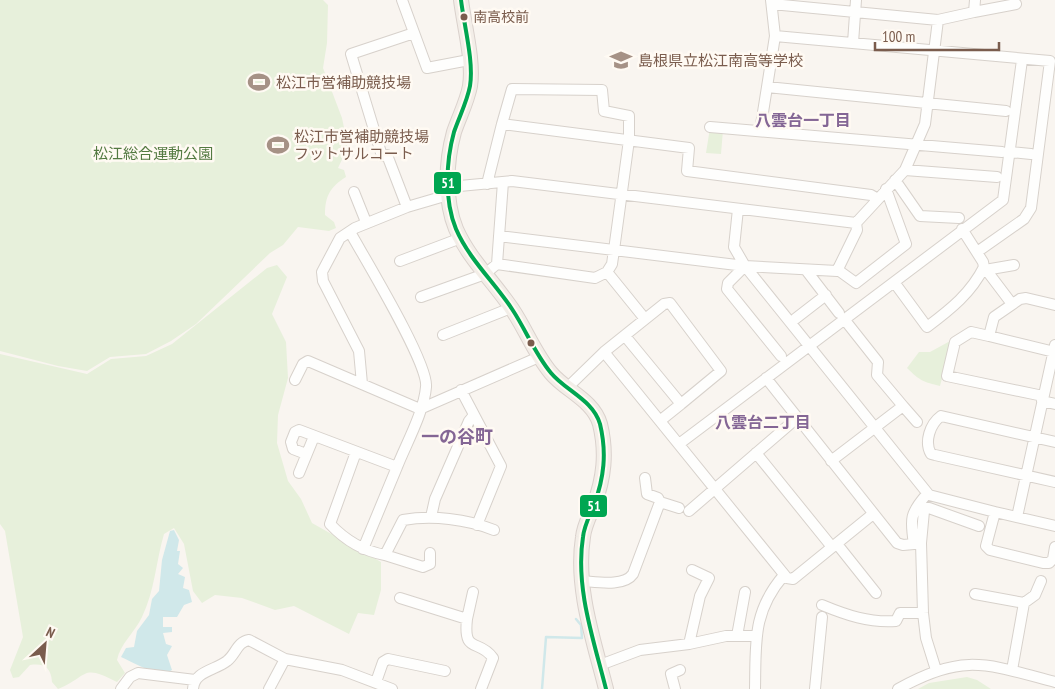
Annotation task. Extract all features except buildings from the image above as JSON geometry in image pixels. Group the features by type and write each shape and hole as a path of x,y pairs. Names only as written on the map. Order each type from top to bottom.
{"main road":[{"path":"460,0 469,60 470,85 452,141 448,164 452,218 461,238 511,308 540,357 553,375 587,403 596,414 600,425 604,448 603,476 583,537 583,582 586,609 606,689"}],"street":[{"path":"402,0 427,68 469,60"},
{"path":"853,43 856,0"},
{"path":"974,12 975,0"},
{"path":"760,131 775,36 772,2 938,20 1016,4"},
{"path":"856,223 905,170 914,145 925,124 938,20"},
{"path":"407,207 384,156 351,54 414,33"},
{"path":"775,36 1022,60 1050,61 1031,208 1024,219 977,252"},
{"path":"679,444 809,347 841,316 894,282 1004,198 1006,152 1022,60"},
{"path":"768,88 1006,112"},
{"path":"487,184 512,90 602,90 604,111 629,116 629,140 614,250 612,264 607,272 595,278 497,264"},
{"path":"502,124 689,148 687,171 871,195 878,199"},
{"path":"710,127 1031,154"},
{"path":"905,170 997,177"},
{"path":"895,180 920,216 960,218"},
{"path":"362,384 359,350 322,278 322,272 340,238 366,222 449,191 512,181 856,223"},
{"path":"421,297 485,274 497,264 503,182"},
{"path":"499,236 745,266 838,270 856,283 906,244 886,189"},
{"path":"354,192 366,222"},
{"path":"738,209 734,247 745,266 927,494 936,498 1055,526"},
{"path":"838,270 857,230 856,223"},
{"path":"962,229 977,252 984,268 1012,304"},
{"path":"350,232 409,339 426,380 426,388 420,409 363,548"},
{"path":"400,261 461,238"},
{"path":"984,268 1014,265"},
{"path":"745,266 728,283 726,289 780,356"},
{"path":"894,282 927,327 954,307 969,292 984,268"},
{"path":"806,270 878,362 878,375 917,422"},
{"path":"607,272 646,319"},
{"path":"795,319 826,295"},
{"path":"989,336 994,317 1023,298 1055,305"},
{"path":"568,387 604,352 664,304 670,303 721,368 719,375 661,420"},
{"path":"443,336 511,308"},
{"path":"1017,517 1034,437 1043,399 1054,348 971,332 955,342 943,375 1043,399 1055,404"},
{"path":"625,336 682,404"},
{"path":"604,352 661,420 784,575 793,579 874,514"},
{"path":"295,380 306,361 420,409 540,357"},
{"path":"766,378 897,543 903,546 917,544"},
{"path":"461,390 501,466 477,525"},
{"path":"831,460 903,406"},
{"path":"431,517 435,499 469,421 474,415"},
{"path":"1055,442 941,416 935,420 928,434 928,449 931,454 1055,482"},
{"path":"645,478 647,494 658,498 660,502 684,510 716,489 798,418"},
{"path":"306,454 294,449 291,442 294,432 299,430 397,467"},
{"path":"298,473 313,439"},
{"path":"356,452 330,524 342,537 363,548 385,555 427,567 431,560 430,553"},
{"path":"756,453 876,594"},
{"path":"927,494 913,512 911,526 917,544 926,638 936,670"},
{"path":"583,582 620,582 631,578 641,558 660,502"},
{"path":"917,544 921,521 926,508 979,526"},
{"path":"995,512 986,546 990,550 1049,563 1053,559 1055,547"},
{"path":"385,555 401,521 431,517 494,530"},
{"path":"689,644 700,596 708,578 692,570"},
{"path":"756,689 756,636 762,607 784,575"},
{"path":"975,594 1024,602 1035,595 1041,581"},
{"path":"473,592 465,634 468,640 493,658 481,689"},
{"path":"737,636 745,592"},
{"path":"400,598 467,619"},
{"path":"1012,670 1024,602"},
{"path":"822,605 847,615 877,622 896,621 900,613 923,613"},
{"path":"815,689 822,617"},
{"path":"600,665 640,650 737,636 756,636"},
{"path":"121,689 130,677 138,673 194,684 199,676 230,660 239,645 247,640 285,659 342,670 392,689"},
{"path":"376,682 383,662 390,658 445,671"},
{"path":"269,689 285,659"},
{"path":"898,689 936,670 976,663 1012,670 1055,682"},
{"path":"675,689 670,674 680,670"}],"green space":[{"name":"松江総合運動公園","path":"0,0 323,0 328,5 327,43 323,68 342,118 348,147 338,168 344,170 346,177 332,188 326,202 325,215 334,222 336,228 329,231 298,227 283,245 270,253 196,324 171,341 146,354 110,357 87,371 58,366 0,351"},
{"path":"710,128 723,130 721,154 706,153"},
{"path":"277,265 287,277 272,314 286,342 288,378 278,415 277,443 288,481 301,499 312,523 381,562 381,590 374,615 358,613 349,634 294,606 275,610 242,598 215,595 202,603 193,591 184,544 174,528 164,534 153,586 146,607 119,654 117,660 125,673 117,682 91,672 58,689 52,682 46,667 39,665 30,665 19,677 13,678 10,670 23,637 5,531 0,524 0,354 87,374 111,359 146,356 172,344 267,268"},
{"path":"952,340 940,386 922,380 907,368 919,352 930,352"},
{"path":"967,677 977,680 991,689 918,689 929,683"}],"water":[{"path":"174,530 179,540 177,551 180,551 178,564 183,568 178,574 185,577 183,588 189,590 192,602 184,605 177,617 163,617 163,627 172,627 172,632 163,633 166,644 172,646 167,655 172,670 161,673 121,657 126,648 134,647 137,631 149,615 152,599 159,591 162,560 170,531"}],"waterway":[{"path":"542,689 546,637 582,638 581,625 576,619"}],"transit line":[{"name":"51","path":"461,0 470,55 471,76 469,92 454,132 449,155 448,193 452,218 461,240 512,309 545,366 557,379 592,408 600,424 604,455 602,475 594,505 586,525 581,556 587,614 606,689"}],"place":[{"name":"南高校前","path":"464,17"},
{"name":"島根県立松江南高等学校","path":"621,60"},
{"name":"松江市営補助競技場","path":"259,82"},
{"name":"松江市営補助競技場 フットサルコート","path":"278,145"}],"district":[{"name":"八雲台一丁目","path":"803,120"},
{"name":"八雲台二丁目","path":"763,422"},
{"name":"一の谷町","path":"457,436"}]}
